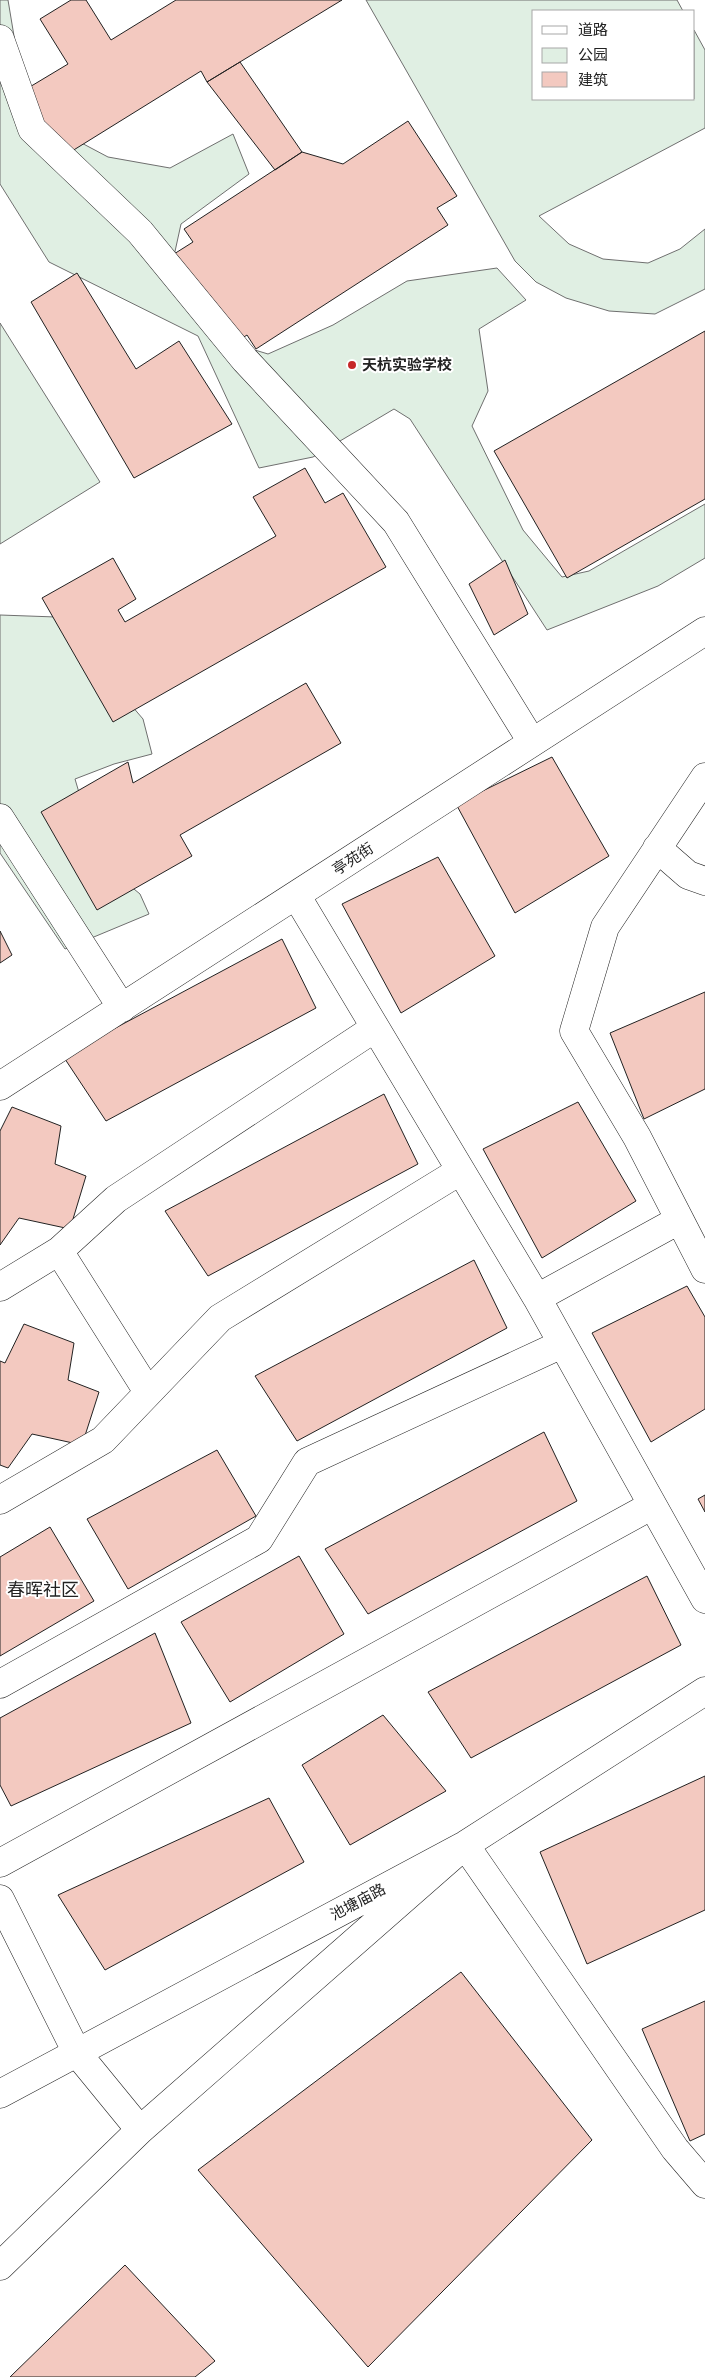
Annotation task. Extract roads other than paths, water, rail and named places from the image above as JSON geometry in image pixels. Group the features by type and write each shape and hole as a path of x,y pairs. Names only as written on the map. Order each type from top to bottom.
{"street":[{"path":"0,39 32,129 140,232 245,360 396,522 532,742"},
{"name":"亭苑街","path":"0,1086 705,631"},
{"path":"705,777 605,928 574,1031 637,1137 705,1269"},
{"path":"0,818 122,1008"},
{"path":"657,848 688,874 705,881"},
{"path":"296,895 537,1298 705,1600"},
{"path":"0,1287 59,1251 116,1198 375,1028"},
{"path":"0,1500 103,1440 220,1318 460,1171"},
{"path":"537,1298 679,1220"},
{"path":"59,1251 148,1392"},
{"path":"0,1684 258,1539 307,1462 562,1344"},
{"path":"0,1863 651,1506"},
{"name":"池塘庙路","path":"0,2094 465,1845 705,1691"},
{"path":"0,2266 140,2130 465,1845 675,2149 705,2184"},
{"path":"0,1899 77,2053 140,2130"}],"place":[{"name":"天杭实验学校","path":"352,365"}],"district":[{"name":"春晖社区","path":"43,1590"}]}
